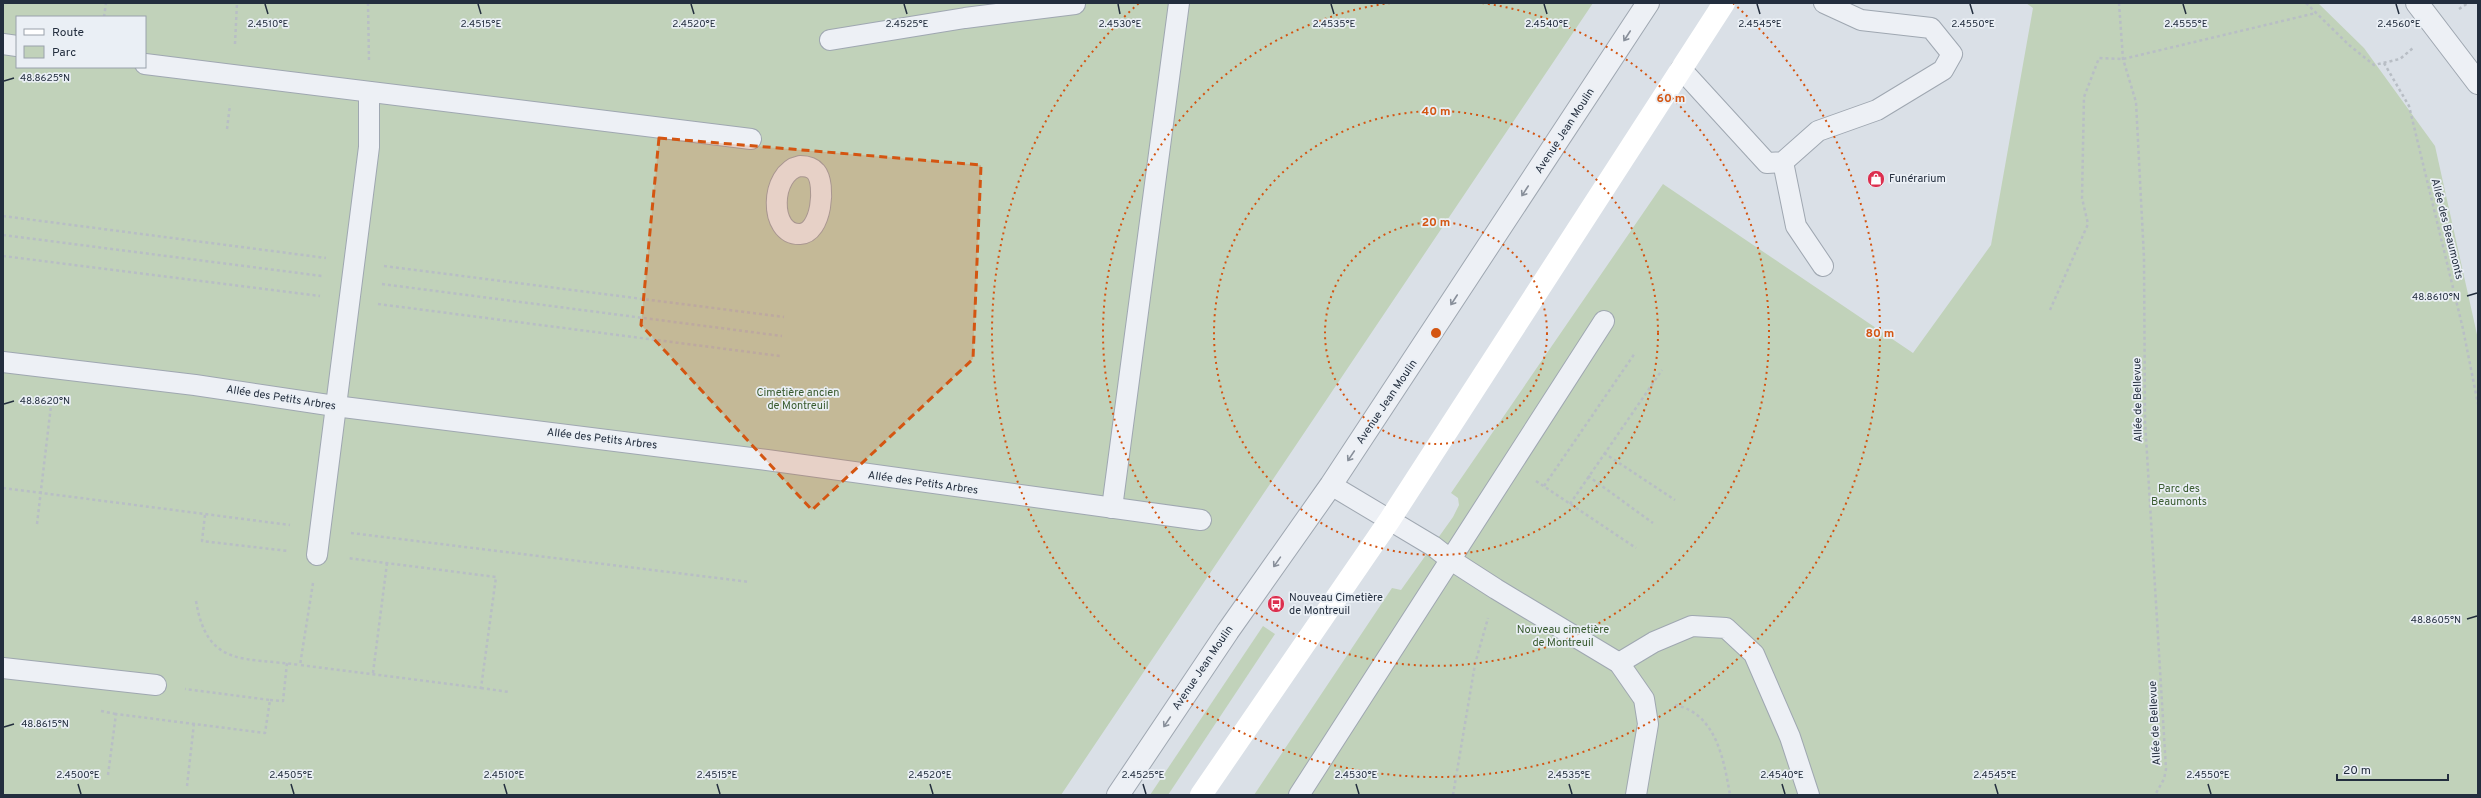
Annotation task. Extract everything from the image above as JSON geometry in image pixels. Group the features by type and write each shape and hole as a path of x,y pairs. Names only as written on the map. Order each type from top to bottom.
{"main road":[{"path":"1201,795 1388,521 1724,3"}],"street":[{"name":"Avenue Jean Moulin","path":"1118,795 1228,631 1331,486 1648,3"},
{"path":"2417,3 2478,83"}],"lane":[{"path":"1112,508 1179,3"},
{"path":"1681,69 1767,163 1782,162 1818,131 1877,110 1943,70 1952,54 1931,28 1860,20 1824,3"},
{"path":"830,40 965,18 1075,4"},
{"path":"3,44 16,46"},
{"path":"146,64 751,139"},
{"path":"317,555 369,147 369,92"},
{"path":"1782,162 1796,226 1823,266"},
{"path":"1299,795 1604,321"},
{"name":"Allée des Petits Arbres","path":"3,362 195,385 335,406 767,460 1201,520"},
{"path":"1331,486 1388,521 1433,546 1451,560 1496,589 1619,663 1644,699 1648,724 1636,795"},
{"path":"1619,663 1654,642 1692,626 1726,628 1754,654 1790,737 1809,795"},
{"path":"3,668 156,685"}],"path":[{"path":"104,16 106,3"},
{"path":"368,3 369,92"},
{"name":"Allée de Bellevue","path":"2119,3 2123,59 2136,102 2144,258 2145,421 2166,769 2164,779 2155,795"},
{"path":"2306,3 2349,45 2374,65 2400,59 2434,27"},
{"path":"2050,310 2088,224 2082,198 2084,97 2099,58 2123,59 2316,13"},
{"name":"Allée des Beaumonts","path":"2384,63 2409,106 2463,329 2478,404"},
{"path":"3,216 782,336"},
{"path":"3,235 784,317"},
{"path":"3,256 780,356"},
{"path":"1544,486 1635,353"},
{"path":"37,524 55,369"},
{"path":"1570,504 1662,370"},
{"path":"1604,453 1675,500"},
{"path":"1588,476 1653,524"},
{"path":"1533,479 1636,548"},
{"path":"3,488 750,582"},
{"path":"205,514 202,541 496,577 481,688"},
{"path":"300,665 317,555"},
{"path":"374,673 387,564"},
{"path":"1452,795 1475,664 1496,589"},
{"path":"196,601 202,630 214,646 225,654 509,692"},
{"path":"156,685 283,701 287,663"},
{"path":"1644,699 1688,708 1714,733 1726,771 1730,795"},
{"path":"108,775 116,714 264,733 270,700"},
{"path":"187,786 194,723"}],"highlighted area":[{"path":"659,138 981,165 973,359 812,510 641,325"}],"green space":[{"name":"Cimetière ancien de Montreuil","path":"3,3 1593,3 1061,795 3,795"},
{"name":"Parc des Beaumonts","path":"2026,3 2318,3 2364,48 2435,146 2478,339 2478,795 1254,795 1392,588 1401,590 1453,517 1459,505 1458,498 1451,493 1663,184 1913,353 1991,245 2033,8"},
{"path":"1263,626 1275,634 1168,795 1150,795"}],"place":[{"name":"Funérarium","path":"1876,179"},
{"name":"Nouveau Cimetière de Montreuil","path":"1276,604"}],"park label":[{"name":"Nouveau cimetière de Montreuil","path":"1563,636"}]}
